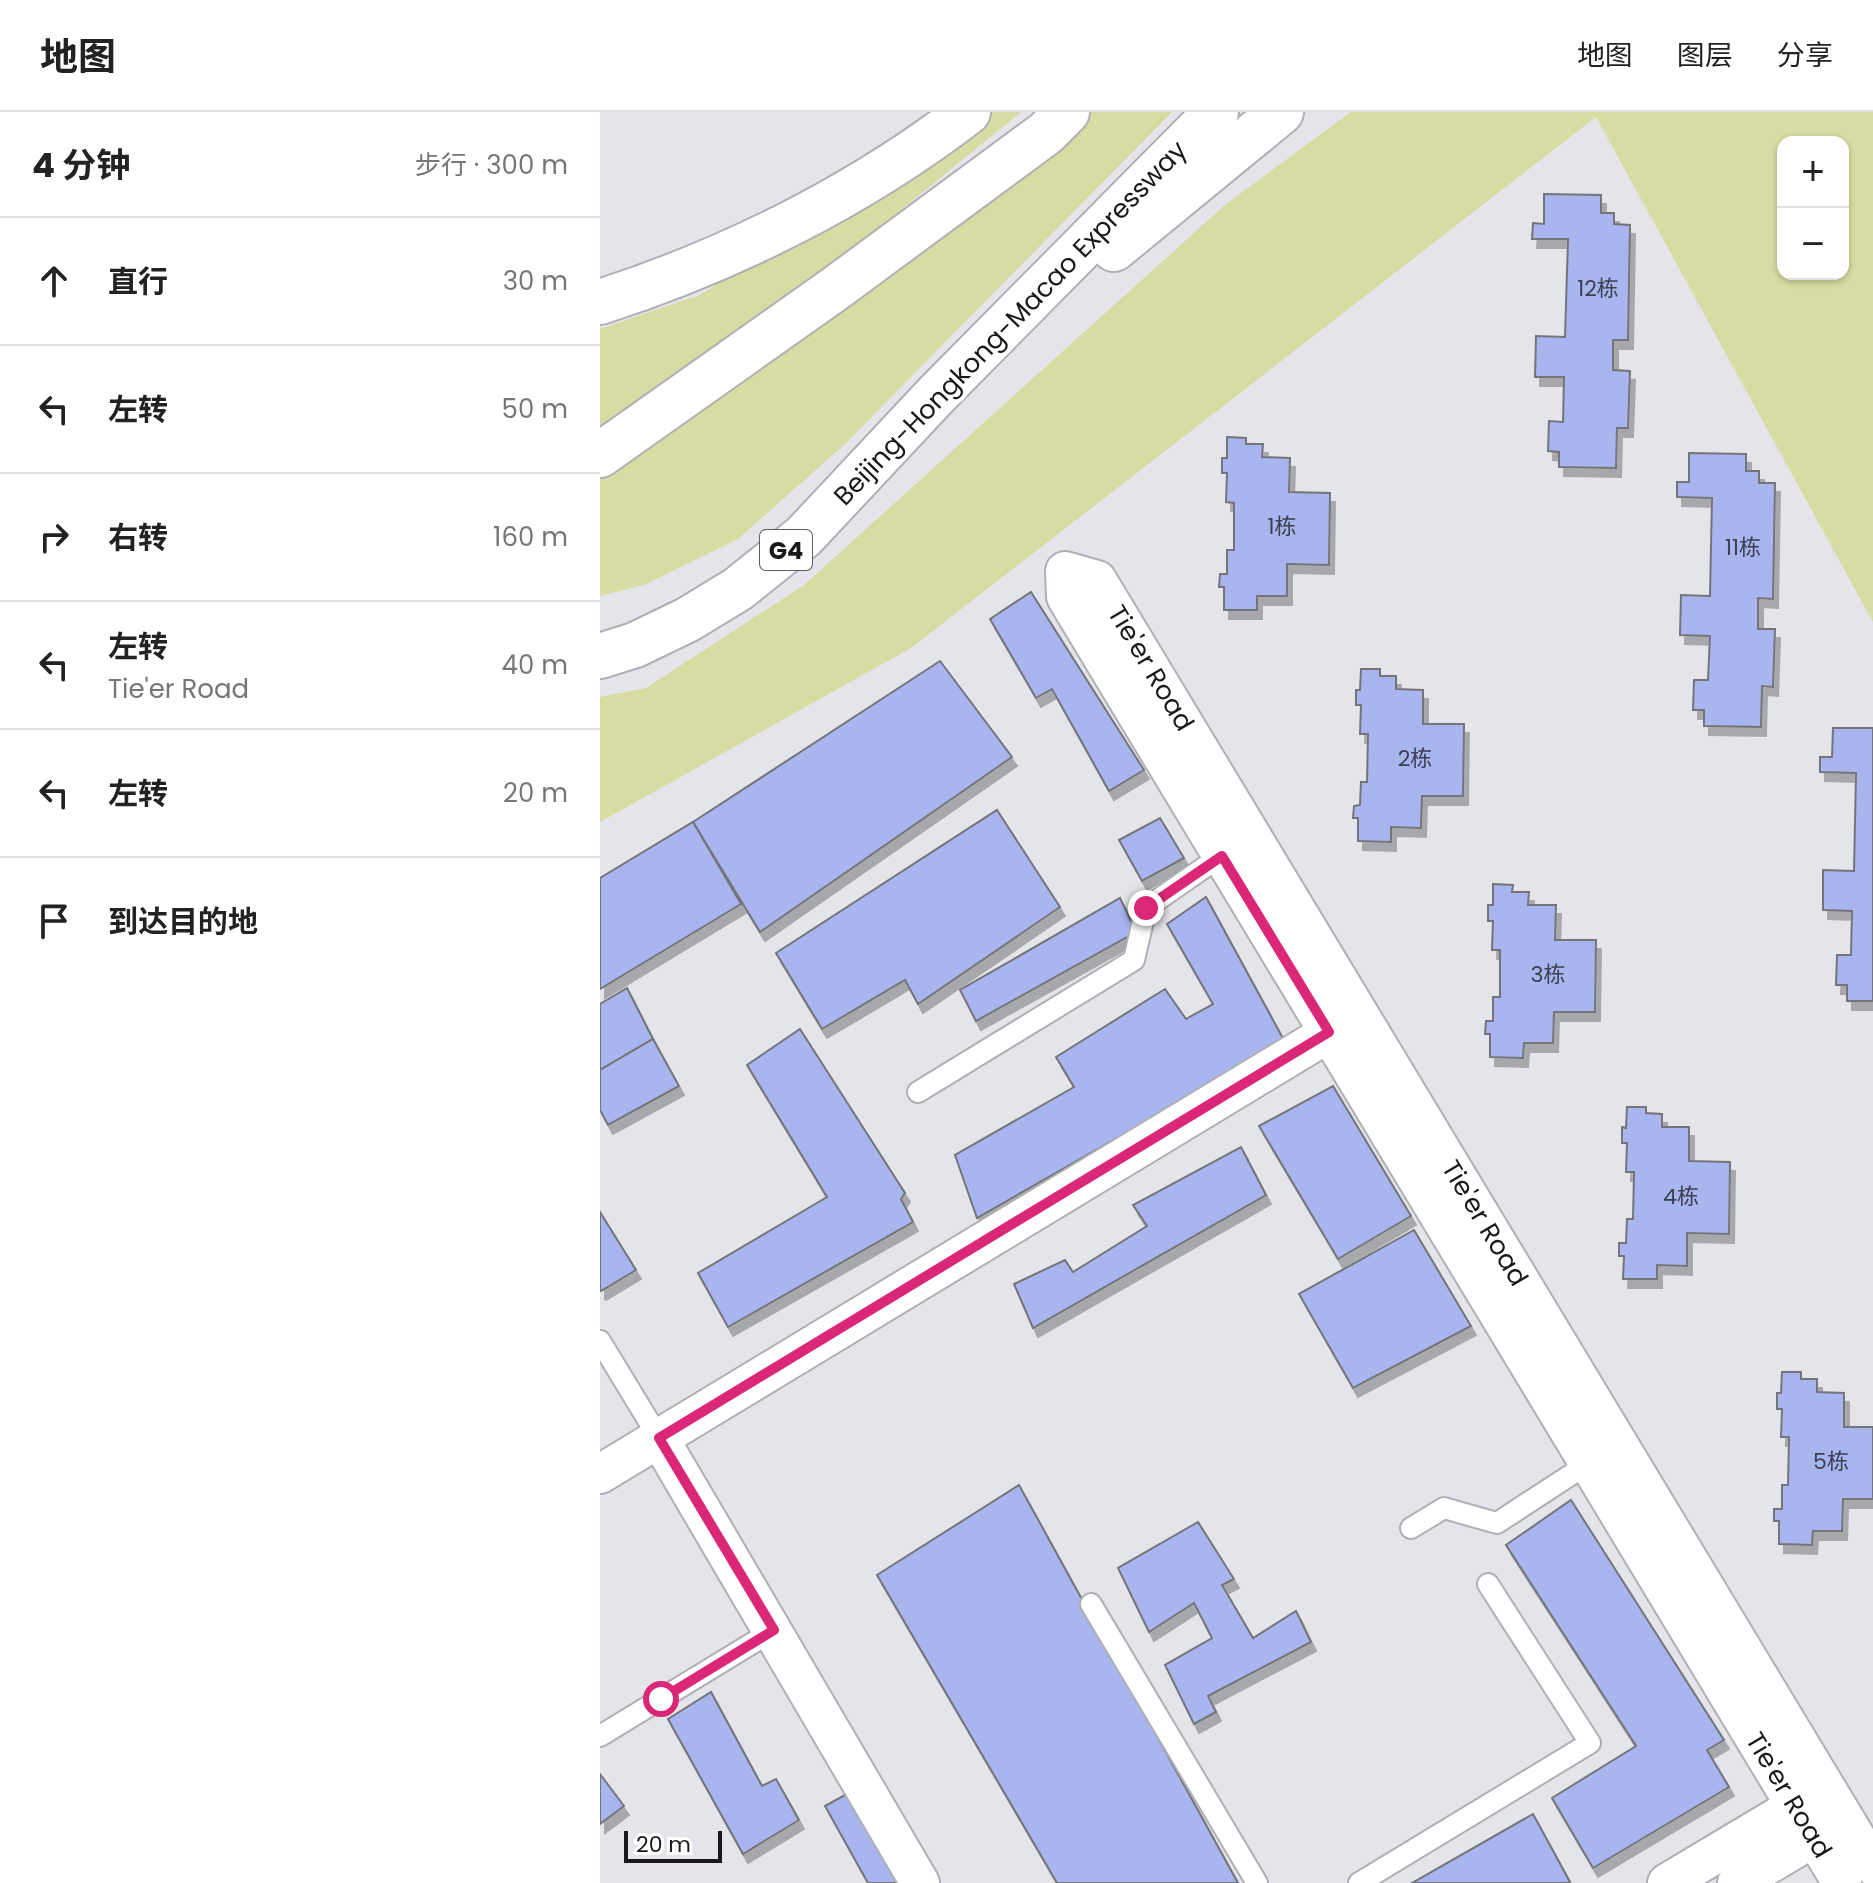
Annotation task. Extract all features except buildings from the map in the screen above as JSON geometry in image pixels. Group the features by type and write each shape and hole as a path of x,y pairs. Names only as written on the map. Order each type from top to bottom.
{"highway":[{"path":"600,302 658,283 759,239 852,189 968,112"},
{"path":"600,455 1046,133 1067,112"},
{"name":"Beijing-Hongkong-Macao Expressway","path":"600,656 635,645 687,620 738,589 804,536 936,395 1216,112"},
{"path":"936,395 1281,112"}],"street":[{"name":"Tie'er Road","path":"1082,588 1604,1454 1873,1866"},
{"path":"600,1474 1344,1023"},
{"path":"659,1438 920,1883"},
{"name":"Tie'er Road","path":"1604,1454 1842,1883"},
{"path":"1667,1883 1805,1821 1835,1804"},
{"path":"1737,1883 1805,1821"}],"lane":[{"path":"918,1092 1134,960 1146,908 1237,845"},
{"path":"603,1352 659,1438"},
{"path":"1411,1528 1444,1508 1497,1523 1604,1454"},
{"path":"1359,1883 1590,1743 1488,1584"},
{"path":"1091,1604 1257,1883"},
{"path":"600,1736 774,1630"}],"green space":[{"path":"992,112 1021,112 794,297 600,430 600,329 700,295"},
{"path":"1076,112 1172,112 844,445 738,539 644,585 600,596 600,480"},
{"path":"1351,112 1873,112 1873,622 1596,117 911,648 600,822 600,697 646,688 804,585 1226,204"}],"route":[{"path":"661,1699 774,1630 659,1438 1329,1032 1222,856 1146,908"}]}
